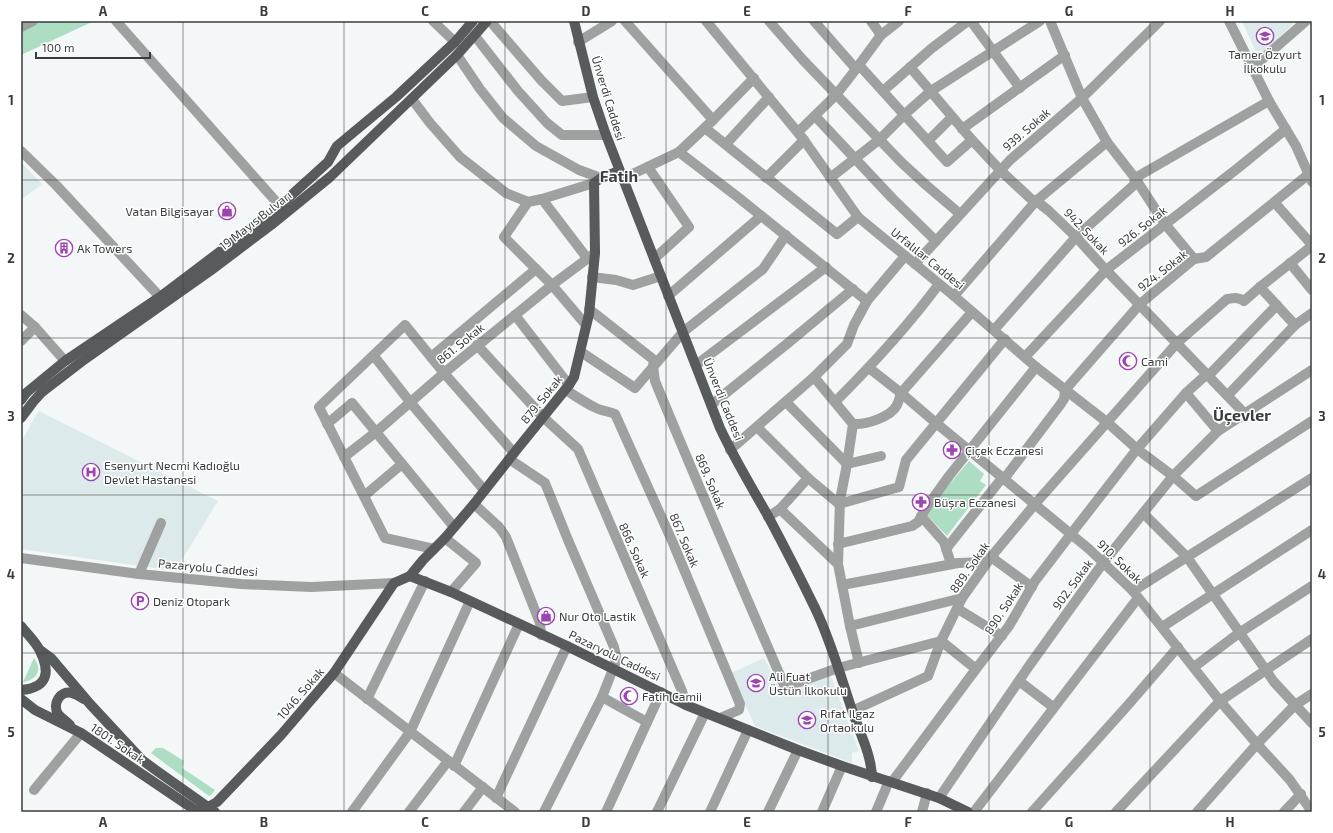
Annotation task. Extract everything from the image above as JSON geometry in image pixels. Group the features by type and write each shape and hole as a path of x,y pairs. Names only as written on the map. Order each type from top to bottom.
{"main road":[{"name":"19 Mayıs Bulvarı","path":"21,400 65,361 160,297 280,206 328,162 338,146 396,97 455,42 473,21"},
{"name":"19 Mayıs Bulvarı","path":"21,418 42,392 70,370 216,266 271,225 324,182 412,99 489,21"},
{"name":"Ünverdi Caddesi","path":"574,21 578,42 593,97 606,135 711,405 730,450 768,517 815,608 832,648 870,760 872,776"},
{"path":"598,181 621,175"},
{"name":"879. Sokak","path":"394,583 410,576 423,560 445,538 474,504 574,378 581,352 589,309 592,277 591,255 598,181"},
{"name":"Pazaryolu Caddesi","path":"410,576 451,592 541,635 568,646 704,713 842,766 927,793 958,809 968,812"},
{"name":"1046. Sokak","path":"212,810 217,802 281,735 334,674 394,583"},
{"path":"21,626 40,650 51,658 90,704 142,760 212,810"},
{"path":"21,690 35,688 44,681 46,675 45,664 40,650"},
{"path":"81,733 64,720 58,713 56,701 63,694 68,692 73,693 90,704"},
{"name":"1801. Sokak","path":"21,699 35,710 81,733 197,811"},
{"path":"197,811 212,810"}],"street":[{"path":"21,27 33,21"},
{"path":"116,21 280,206"},
{"path":"433,21 455,42"},
{"path":"489,21 541,80 562,101 593,97"},
{"path":"578,42 612,21"},
{"path":"625,21 713,120"},
{"name":"Urfalılar Caddesi","path":"706,21 801,136 858,217 954,296 1036,367 1108,423 1137,449 1173,476 1196,496 1312,421"},
{"path":"769,21 803,60 880,138 901,162 960,214"},
{"path":"814,21 858,67 883,90 947,162 972,140"},
{"path":"871,21 881,35"},
{"path":"766,178 801,136 815,116 836,94 858,67 881,35 900,21"},
{"path":"883,90 932,48 968,21"},
{"path":"971,21 1020,88"},
{"path":"830,178 880,138 931,91 1040,21"},
{"path":"1050,21 1082,98 1107,142 1135,178 1165,224 1194,259"},
{"name":"939. Sokak","path":"915,264 1010,160 1082,98 1160,21"},
{"path":"1229,21 1269,101 1296,146 1310,178"},
{"path":"1252,68 1306,21"},
{"path":"475,36 518,91 547,123 562,134 606,135"},
{"path":"457,55 480,90 503,118 536,146 598,181"},
{"path":"962,129 1064,55"},
{"name":"942. Sokak","path":"910,67 962,129 1000,170 1030,198 1049,211 1076,237 1245,414"},
{"path":"621,175 648,167 679,152 754,78"},
{"path":"726,144 769,97"},
{"path":"412,99 430,123 468,164 506,193 528,202 542,200 598,181"},
{"path":"1135,178 1269,101"},
{"path":"815,116 892,198 936,241"},
{"path":"928,141 952,117"},
{"path":"705,128 837,234 858,217"},
{"name":"926. Sokak","path":"1025,357 1106,270 1286,129"},
{"path":"954,296 1036,201 1107,142"},
{"path":"21,151 56,185 160,297"},
{"path":"679,152 786,235 867,301"},
{"path":"648,167 689,228 654,260"},
{"path":"994,330 1076,237 1134,185 1135,178"},
{"name":"924. Sokak","path":"946,549 1003,479 1060,405 1064,399 1066,390 1140,304 1194,259 1206,257 1275,203 1310,178"},
{"path":"542,200 591,255"},
{"path":"528,202 504,237 552,285 586,325"},
{"path":"1275,203 1312,246"},
{"path":"668,296 761,216"},
{"path":"581,352 635,388 683,332 763,269 786,235"},
{"name":"889. Sokak","path":"852,710 928,676 941,641 958,609 962,598 989,560 1035,504 1108,423 1177,342 1227,299 1241,298 1244,301 1312,246"},
{"name":"861. Sokak","path":"344,457 376,432 478,345 591,255"},
{"path":"730,450 814,377 847,344 854,325 867,301 905,256"},
{"path":"1290,263 1312,290"},
{"path":"696,365 826,267"},
{"path":"431,358 536,268"},
{"path":"592,277 616,280 633,285 661,276"},
{"path":"835,402 869,368 921,308 939,284"},
{"path":"1260,287 1295,325"},
{"path":"711,405 852,289"},
{"name":"890. Sokak","path":"876,812 891,782 1002,636 1032,587 1071,534 1137,449 1186,393 1207,374 1210,374 1277,305"},
{"name":"869. Sokak","path":"589,309 654,360 655,381 699,488 785,687 838,668"},
{"path":"814,377 853,424 861,425 878,419 888,414 897,406 901,393 972,312"},
{"path":"1228,395 1295,325 1312,313"},
{"path":"21,315 35,327 65,361"},
{"path":"515,315 568,387"},
{"path":"434,549 385,538 319,407 405,326 511,456 545,483 614,647 616,656 613,669 602,697 544,812"},
{"path":"21,341 35,327"},
{"path":"840,504 899,487 906,460 1004,339"},
{"name":"866. Sokak","path":"478,345 543,417 578,449 679,684 686,705"},
{"path":"374,356 410,402 484,490"},
{"path":"838,544 912,526 918,522 949,476 1036,367"},
{"name":"910. Sokak","path":"869,368 1089,549 1135,594 1220,701 1290,780 1312,812"},
{"name":"902. Sokak","path":"939,798 1103,563 1173,476 1218,431 1312,370"},
{"name":"867. Sokak","path":"568,387 593,407 615,414 670,536 740,704 739,710 720,718"},
{"path":"1186,393 1218,431"},
{"path":"786,402 847,464"},
{"path":"327,424 352,403 454,527"},
{"path":"853,424 840,504 838,564 859,663"},
{"path":"757,427 808,478 840,504"},
{"path":"847,464 881,456"},
{"path":"364,496 402,464"},
{"path":"768,517 780,509 808,478"},
{"path":"974,812 1054,707 1135,594 1187,557 1312,478"},
{"path":"474,504 499,528 506,537 540,623 541,635"},
{"path":"780,509 838,564"},
{"path":"1143,513 1187,557 1274,682 1312,723"},
{"path":"921,516 944,542 951,564"},
{"path":"139,574 161,523"},
{"path":"1162,627 1312,530"},
{"path":"445,538 476,563 451,592"},
{"name":"Pazaryolu Caddesi","path":"21,558 139,574 241,584 311,587 394,583"},
{"path":"842,585 951,564 984,562 989,560 1032,587"},
{"path":"367,699 425,581"},
{"path":"1194,667 1239,633 1312,586"},
{"path":"850,626 962,598"},
{"path":"352,812 410,732 470,601"},
{"path":"958,609 1002,636"},
{"path":"409,812 451,763 519,624"},
{"path":"1116,812 1220,701 1312,639"},
{"path":"838,668 941,641 976,669"},
{"path":"496,798 568,646"},
{"path":"1032,812 1178,647"},
{"path":"334,674 515,812"},
{"path":"1019,682 1054,707"},
{"path":"606,812 661,692"},
{"path":"1197,812 1257,744 1295,705 1312,694"},
{"path":"602,697 647,722"},
{"path":"657,812 704,713"},
{"path":"710,812 748,730"},
{"path":"34,790 81,733"},
{"path":"768,812 798,750"},
{"path":"822,812 842,766"},
{"path":"464,812 483,788"},
{"path":"922,812 927,793"},
{"path":"1284,812 1300,794"}],"shaded area":[{"name":"Tamer Özyurt İlkokulu","path":"1242,21 1296,21 1263,53 1261,53 1255,50"},
{"path":"21,162 42,184 21,200"},
{"name":"Esenyurt Necmi Kadıoğlu Devlet Hastanesi","path":"39,411 218,501 175,571 21,549 21,443"},
{"name":"Rıfat Ilgaz Ortaokulu","path":"764,658 783,694 830,674 859,751 852,753 852,763 755,726 731,673"}],"green space":[{"path":"37,21 94,21 21,55 21,29"},
{"path":"969,461 984,474 980,481 986,485 947,536 925,513"},
{"path":"34,658 38,667 37,674 32,679 23,682"},
{"path":"156,748 163,748 184,761 182,768 215,790 209,796 151,753"}],"place":[{"name":"Tamer Özyurt İlkokulu","path":"1265,36"},
{"name":"Vatan Bilgisayar","path":"227,211"},
{"name":"Ak Towers","path":"64,248"},
{"name":"Cami","path":"1128,361"},
{"name":"Çiçek Eczanesi","path":"952,450"},
{"name":"Esenyurt Necmi Kadıoğlu Devlet Hastanesi","path":"91,472"},
{"name":"Büşra Eczanesi","path":"921,502"},
{"name":"Deniz Otopark","path":"140,601"},
{"name":"Nur Oto Lastik","path":"546,616"},
{"name":"Ali Fuat Üstün İlkokulu","path":"756,683"},
{"name":"Fatih Camii","path":"629,696"},
{"name":"Rıfat Ilgaz Ortaokulu","path":"807,720"}],"district":[{"name":"Fatih","path":"619,175"},
{"name":"Üçevler","path":"1242,414"}]}
